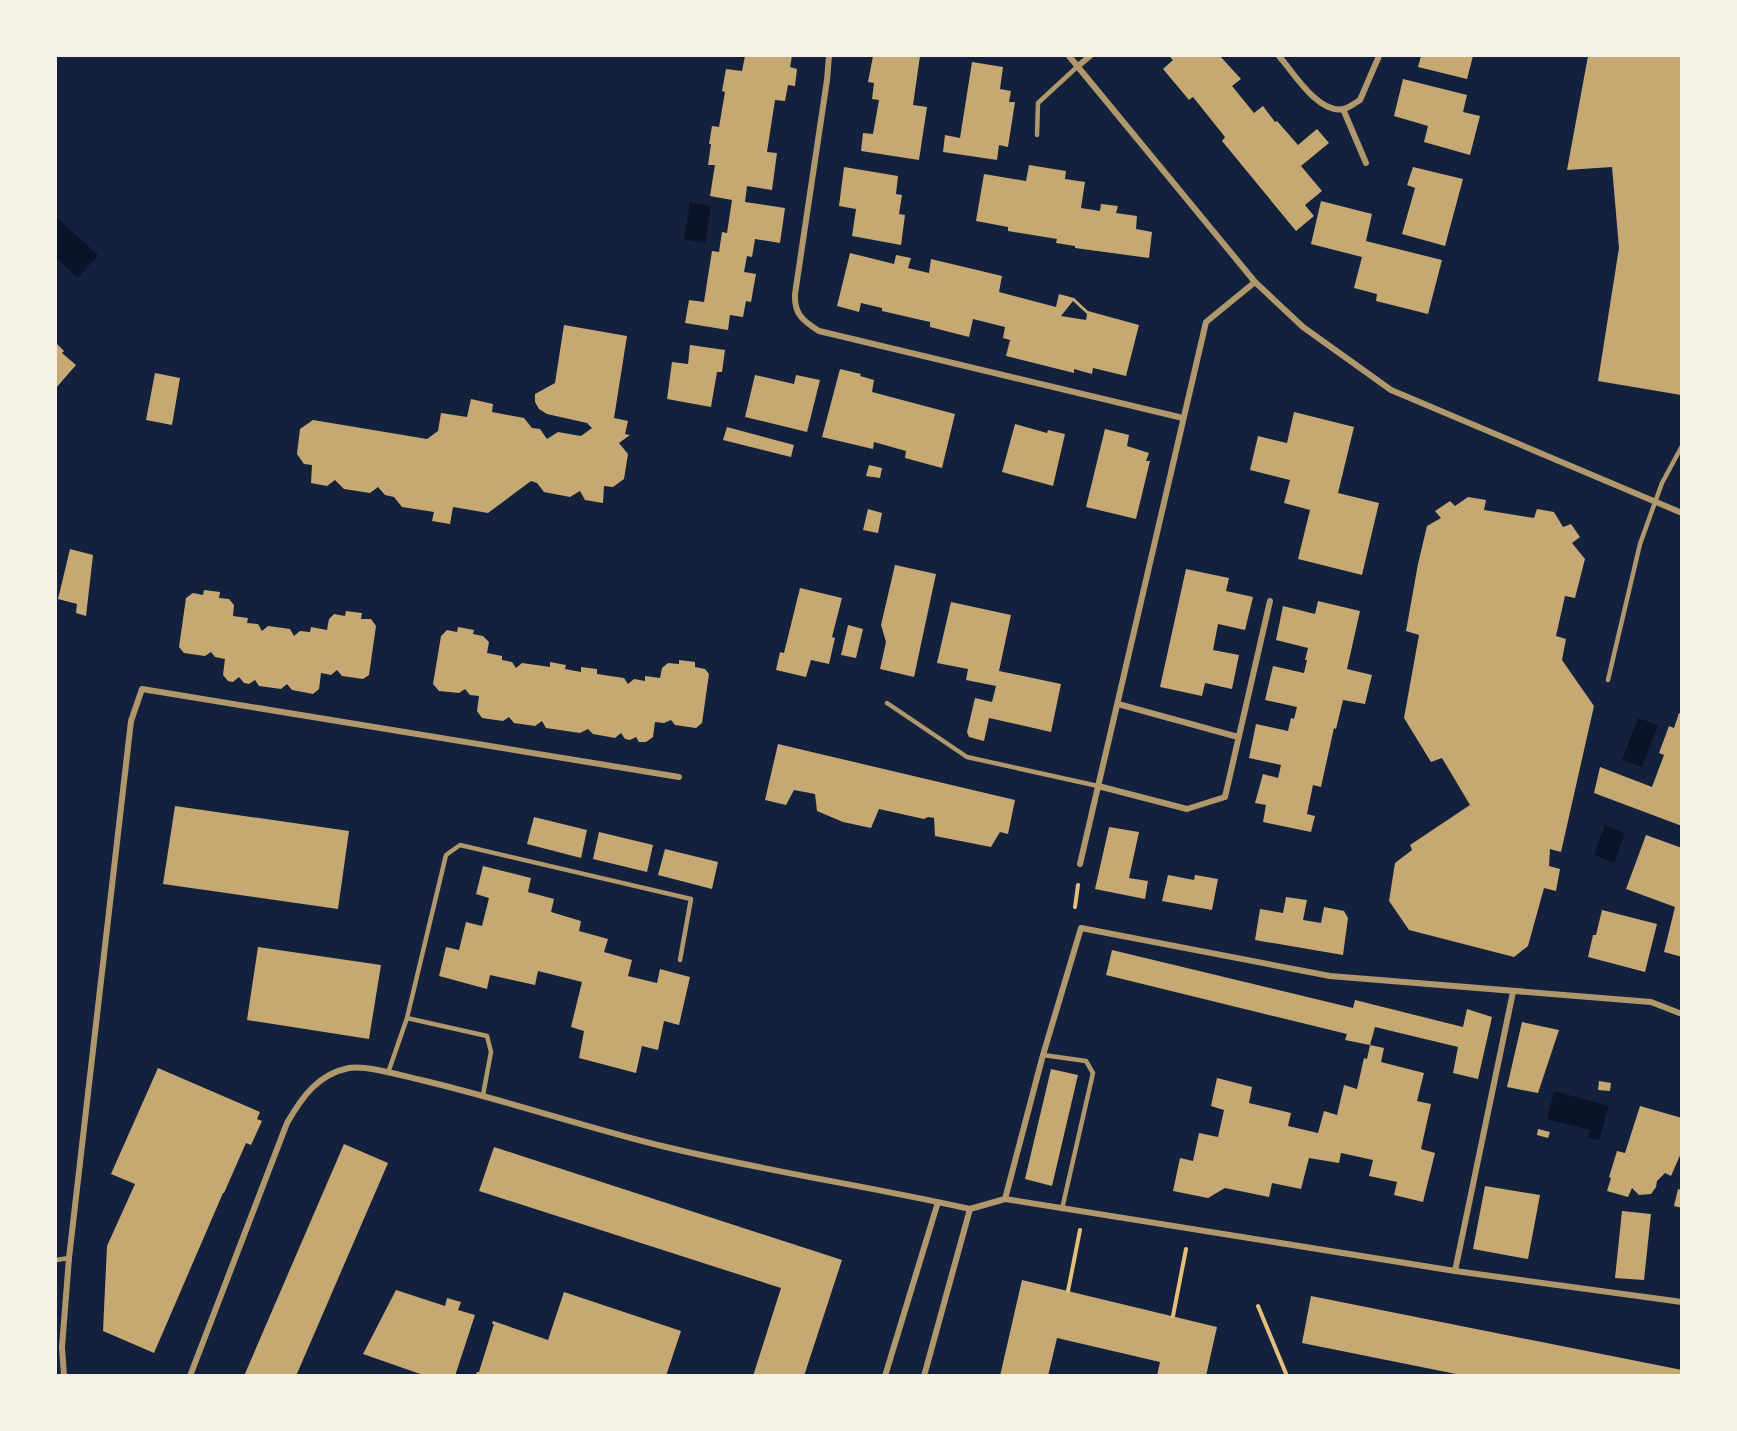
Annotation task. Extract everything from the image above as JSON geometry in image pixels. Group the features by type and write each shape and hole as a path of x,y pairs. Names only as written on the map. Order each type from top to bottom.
{"street":[{"path":"829,56 795,294 796,312 799,317 819,331 1182,418"},
{"path":"1069,56 1255,282 1302,327 1391,390 1682,513"},
{"path":"1078,66 1090,56"},
{"path":"1279,56 1313,97 1329,108 1343,109 1360,100 1379,56"},
{"path":"1343,109 1366,163"},
{"path":"1080,864 1206,322 1255,282"},
{"path":"1098,786 1187,809 1225,797 1270,601"},
{"path":"64,1376 62,1347 69,1258 131,721 142,690 679,777"},
{"path":"1118,704 1238,737"},
{"path":"1005,1199 1043,1055 1081,928 1330,976 1651,1002 1682,1014"},
{"path":"1455,1271 1513,992"},
{"path":"190,1376 287,1123 303,1096 325,1076 351,1068 388,1073 483,1095 660,1145 723,1160 970,1209 1005,1199 1455,1271 1682,1302"},
{"path":"885,1376 938,1202"},
{"path":"924,1376 970,1209"}],"lane":[{"path":"1037,135 1038,103 1078,66"},
{"path":"1608,680 1640,544 1662,483 1682,446"},
{"path":"886,703 967,758 1098,786"},
{"path":"388,1073 407,1018 446,855 460,845 691,899 680,960"},
{"path":"407,1018 487,1036 491,1052 483,1095"},
{"path":"1043,1055 1086,1061 1094,1073 1062,1209"},
{"path":"56,1260 69,1258"}],"path":[{"path":"1080,864 1075,908 1081,928"},
{"path":"1068,1292 1083,1212"},
{"path":"1173,1316 1189,1229"},
{"path":"1258,1306 1287,1376"}],"water":[{"path":"690,202 711,206 705,243 684,239"},
{"path":"56,217 98,255 78,278 56,258"},
{"path":"1638,718 1658,725 1642,767 1622,760"},
{"path":"1605,825 1625,833 1614,863 1594,855"},
{"path":"1554,1091 1609,1106 1599,1140 1588,1138 1590,1130 1547,1119"}],"building":[{"path":"745,56 792,56 790,67 797,69 795,86 788,85 785,101 775,100 767,152 777,153 772,190 747,186 745,202 785,208 780,243 755,239 752,257 747,256 744,272 756,274 751,302 746,301 743,317 730,315 728,330 685,323 689,300 704,302 712,251 719,252 722,232 727,233 732,200 710,196 715,165 708,165 711,144 709,144 712,126 719,127 726,69 742,71"},
{"path":"873,56 920,56 913,105 927,107 919,160 861,151 863,133 873,134 879,100 872,99 874,83 868,82"},
{"path":"1169,56 1220,56 1241,79 1232,86 1254,113 1263,106 1298,145 1317,129 1329,143 1301,166 1322,191 1305,205 1314,216 1296,231 1222,141 1225,137 1193,97 1189,100 1163,69 1173,60"},
{"path":"1421,56 1473,56 1467,79 1418,67"},
{"path":"1588,56 1682,56 1681,395 1598,381 1619,248 1612,167 1567,170"},
{"path":"972,62 1003,67 1000,89 1011,91 1009,102 1015,102 1008,147 999,145 997,160 943,152 945,135 960,138"},
{"path":"1403,79 1467,95 1463,112 1480,116 1470,155 1424,142 1428,126 1394,116"},
{"path":"1029,165 1066,171 1065,179 1085,182 1081,208 1100,211 1101,204 1118,206 1116,213 1137,216 1136,229 1152,232 1149,258 1075,248 1075,246 1056,243 1057,239 1008,231 1008,227 976,221 984,174 1026,181"},
{"path":"844,167 898,176 896,194 902,195 899,214 905,215 901,245 852,236 856,209 839,206"},
{"path":"1413,167 1463,179 1445,246 1402,234 1415,188 1407,185"},
{"path":"1321,201 1372,214 1366,241 1442,260 1428,314 1376,301 1377,294 1354,288 1362,257 1311,244"},
{"path":"850,253 894,264 896,255 911,258 908,268 929,273 931,259 1002,276 999,292 1056,307 1059,294 1074,298 1088,311 1139,325 1126,376 1093,368 1092,374 1074,369 1074,373 1006,356 1010,340 1003,338 1005,327 973,319 969,337 930,327 930,322 882,311 882,308 861,303 859,312 837,306","holes":["1073,301 1087,314 1086,320 1061,316"]},
{"path":"564,325 627,336 614,418 628,421 625,434 630,435 619,443 628,454 624,479 613,487 604,486 603,503 585,500 580,491 570,497 544,492 537,483 531,481 488,513 453,507 450,524 432,521 434,512 402,507 394,497 385,495 378,487 370,493 344,489 335,480 327,486 311,483 312,465 304,464 297,454 300,429 313,420 427,439 438,431 441,413 467,417 471,399 493,404 492,412 524,418 532,428 540,429 547,439 558,432 581,436 592,428 587,423 547,414 539,409 535,402 535,394 555,383"},
{"path":"56,343 64,351 62,353 76,365 56,388"},
{"path":"690,345 725,350 722,372 717,372 711,407 667,399 672,362 688,364"},
{"path":"840,369 874,380 872,392 955,414 942,468 905,458 906,451 874,442 873,449 822,437"},
{"path":"155,373 180,378 172,425 146,420"},
{"path":"755,375 794,384 796,375 820,380 807,432 745,417"},
{"path":"1294,412 1354,427 1338,493 1379,503 1362,575 1298,559 1310,510 1284,503 1290,480 1250,470 1258,436 1287,443"},
{"path":"1015,424 1047,433 1048,430 1065,434 1053,486 1002,472"},
{"path":"727,427 794,445 791,457 723,440"},
{"path":"1105,429 1129,435 1127,446 1149,453 1146,461 1150,461 1136,519 1086,507"},
{"path":"869,465 882,468 880,478 866,476"},
{"path":"1468,497 1486,500 1484,510 1534,518 1537,509 1554,512 1563,527 1571,524 1580,537 1572,543 1585,559 1575,598 1565,596 1556,636 1566,639 1562,660 1594,706 1561,852 1550,849 1549,866 1560,869 1556,891 1544,888 1528,946 1514,957 1409,930 1389,901 1395,863 1412,850 1410,845 1470,805 1442,758 1431,762 1404,718 1419,635 1406,631 1427,526 1441,518 1435,511 1450,501 1455,506"},
{"path":"868,509 882,513 878,533 863,530"},
{"path":"70,549 93,555 86,616 76,613 77,604 58,599"},
{"path":"895,565 936,574 914,677 880,669 886,642 881,625"},
{"path":"1186,569 1229,578 1226,591 1253,597 1245,630 1218,624 1213,650 1239,655 1232,689 1205,683 1202,696 1160,687"},
{"path":"800,588 842,598 832,637 835,638 829,664 811,660 806,677 776,670 780,652 784,653"},
{"path":"204,590 220,592 219,598 229,599 234,605 233,616 248,618 247,623 258,624 262,631 268,626 290,629 294,636 300,631 310,632 311,627 327,630 329,619 334,614 345,616 346,611 362,613 361,619 371,619 376,626 369,675 363,679 342,676 337,670 331,675 321,673 319,689 313,694 292,690 287,684 281,689 259,686 255,680 249,684 244,683 239,677 233,682 228,681 223,675 225,659 215,657 211,652 205,656 184,653 179,647 186,598 193,593 203,595"},
{"path":"1318,601 1360,611 1347,669 1372,675 1365,704 1343,700 1336,729 1334,728 1321,787 1313,785 1307,814 1315,816 1311,832 1263,822 1266,805 1255,803 1263,774 1278,778 1281,765 1249,758 1256,724 1288,731 1297,707 1265,700 1273,666 1304,673 1307,660 1305,660 1308,648 1276,640 1283,606 1315,614"},
{"path":"951,602 1011,615 999,671 1061,684 1051,732 989,718 984,741 969,737 967,732 975,698 992,702 996,686 966,680 968,669 937,663"},
{"path":"848,625 863,629 856,658 841,655"},
{"path":"458,627 474,630 473,634 483,636 489,642 487,653 502,656 502,660 512,662 516,668 522,663 550,667 550,662 566,665 565,669 581,672 581,667 597,669 597,674 624,678 628,684 634,679 645,681 645,676 660,678 662,668 668,663 679,664 679,660 695,662 695,667 705,669 709,674 702,723 696,728 675,725 671,720 664,723 655,722 653,737 646,742 639,742 636,737 630,740 625,739 621,733 615,738 593,734 588,729 580,733 546,728 542,721 535,726 514,723 509,717 503,721 482,718 477,711 479,696 470,695 465,689 459,693 439,691 433,684 441,636 447,630 457,632"},
{"path":"1679,713 1682,714 1682,826 1594,793 1600,767 1652,787 1664,755 1659,753 1669,726 1674,728"},
{"path":"778,744 1015,800 1008,834 1000,832 991,847 935,836 934,818 924,819 879,809 871,828 843,822 817,811 815,794 794,790 786,805 765,800"},
{"path":"175,806 349,831 338,909 163,884"},
{"path":"534,817 587,830 581,858 527,844"},
{"path":"1109,827 1139,832 1129,878 1148,881 1145,899 1095,889"},
{"path":"599,832 653,845 647,872 593,859"},
{"path":"1646,835 1682,848 1682,957 1664,952 1675,907 1626,889"},
{"path":"665,849 718,862 712,889 658,875"},
{"path":"483,866 531,878 528,892 554,899 551,912 581,921 579,931 608,939 604,952 632,960 628,976 657,983 660,969 690,977 679,1025 664,1021 658,1050 642,1046 636,1073 579,1058 584,1031 571,1027 582,982 538,971 535,985 490,975 487,989 439,976 446,947 459,950 466,922 482,926 489,898 476,894"},
{"path":"1168,875 1194,880 1195,875 1218,879 1212,910 1162,901"},
{"path":"1286,897 1307,900 1303,920 1321,923 1324,907 1344,911 1348,918 1343,955 1255,940 1260,909 1283,913"},
{"path":"1602,910 1657,924 1645,972 1588,957"},
{"path":"258,947 381,965 369,1039 247,1020"},
{"path":"1112,950 1353,1008 1355,1000 1463,1027 1467,1009 1492,1017 1478,1079 1453,1073 1458,1047 1375,1027 1370,1045 1345,1040 1347,1034 1106,975"},
{"path":"1522,1022 1559,1030 1538,1093 1507,1087"},
{"path":"1370,1045 1384,1048 1381,1062 1424,1073 1417,1101 1431,1104 1421,1149 1435,1153 1423,1202 1394,1195 1397,1182 1369,1176 1373,1160 1341,1153 1339,1163 1309,1158 1301,1189 1272,1183 1269,1197 1225,1188 1208,1198 1173,1191 1180,1158 1193,1161 1199,1133 1218,1137 1224,1110 1211,1106 1217,1078 1252,1087 1249,1103 1291,1113 1288,1126 1318,1133 1324,1111 1337,1115 1344,1085 1357,1089 1364,1058 1367,1059"},
{"path":"158,1068 260,1112 257,1119 262,1121 251,1145 246,1143 154,1353 103,1331 107,1246 135,1184 111,1174"},
{"path":"1051,1069 1078,1075 1052,1186 1025,1179"},
{"path":"1599,1081 1611,1083 1610,1091 1598,1090"},
{"path":"1640,1106 1682,1118 1682,1151 1671,1176 1665,1173 1657,1181 1651,1194 1639,1195 1632,1188 1628,1197 1607,1191 1617,1151 1625,1153"},
{"path":"1538,1129 1550,1132 1548,1138 1537,1135"},
{"path":"344,1144 388,1163 296,1376 244,1376"},
{"path":"494,1147 842,1260 804,1376 753,1376 781,1288 479,1191"},
{"path":"1485,1186 1540,1195 1528,1259 1473,1249"},
{"path":"1678,1189 1682,1190 1682,1208 1674,1206"},
{"path":"1622,1211 1651,1214 1644,1280 1615,1278"},
{"path":"1022,1280 1217,1327 1206,1376 1157,1376 1160,1362 1057,1338 1048,1376 1000,1376"},
{"path":"396,1290 445,1306 447,1298 461,1302 458,1310 475,1315 455,1376 426,1376 363,1354"},
{"path":"564,1292 681,1331 666,1376 476,1374 479,1372 493,1321 548,1340"},
{"path":"1311,1296 1682,1370 1682,1376 1466,1376 1302,1343"}]}
